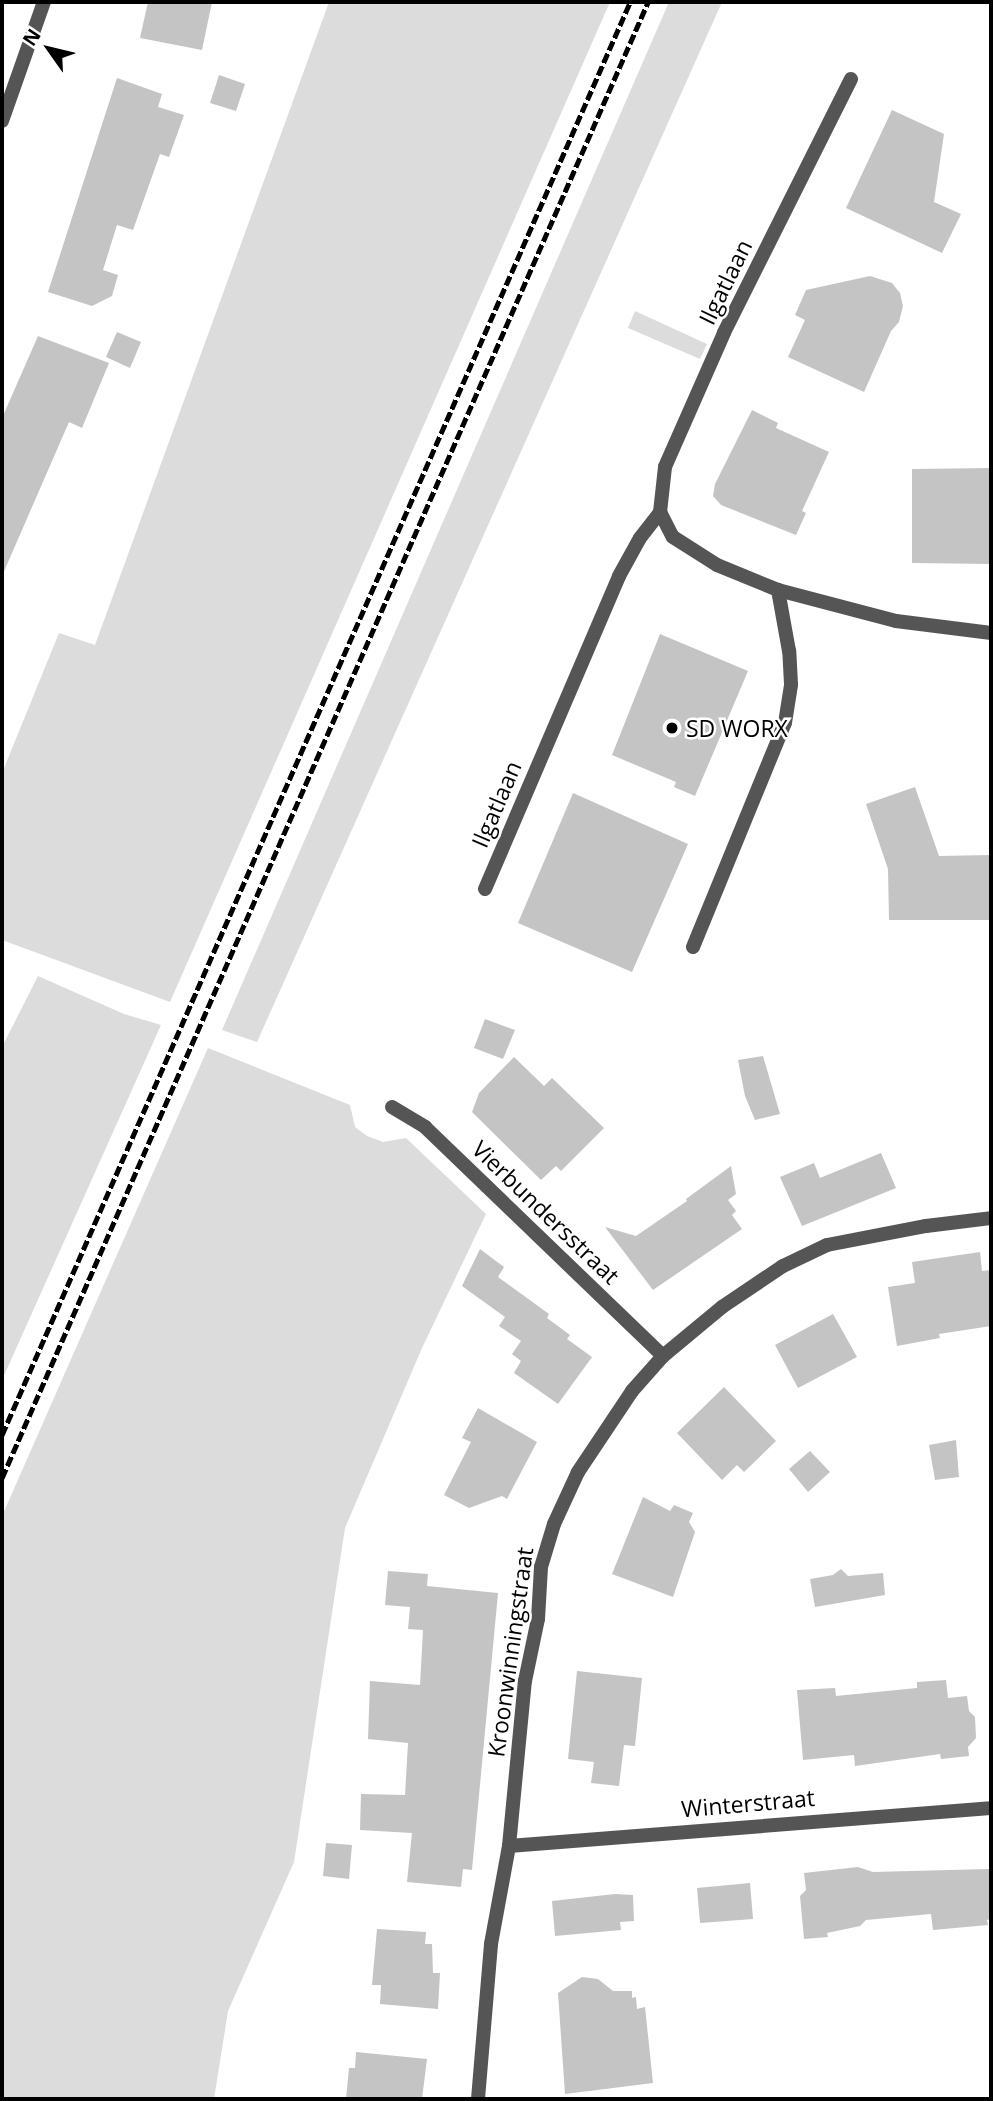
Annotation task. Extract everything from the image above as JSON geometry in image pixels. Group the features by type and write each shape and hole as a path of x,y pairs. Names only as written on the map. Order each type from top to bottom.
{"street":[{"path":"3,113 44,2"},
{"name":"Ilgatlaan","path":"485,888 619,576 640,538 660,512 664,467 724,333 851,79"},
{"path":"660,512 673,537 717,565 778,590 896,621 991,633"},
{"path":"693,947 785,723 791,684 789,651 778,590"},
{"name":"Vierbundersstraat","path":"392,1107 425,1127 663,1356"},
{"name":"Kroonwinningstraat","path":"478,2099 491,1944 509,1846 525,1681 538,1619 541,1567 554,1524 578,1472 605,1429 663,1356 722,1307 783,1266 827,1245 926,1226 991,1218"},
{"name":"Winterstraat","path":"509,1846 991,1808"}],"shaded area":[{"path":"329,2 610,2 170,1002 2,940 2,773 59,633 95,645"},
{"path":"669,2 722,2 257,1042 222,1030"},
{"path":"635,311 707,344 700,359 628,328"},
{"path":"38,976 124,1014 161,1025 2,1380 2,1047"},
{"path":"208,1048 350,1105 355,1127 367,1136 383,1142 406,1138 486,1214 422,1348 345,1528 294,1862 228,2011 214,2099 2,2099 2,1516"}],"building":[{"path":"148,2 212,2 202,50 140,38"},
{"path":"219,75 245,84 236,111 210,103"},
{"path":"117,78 162,94 158,107 184,115 169,157 160,154 133,230 117,225 103,270 118,275 112,296 92,306 48,292"},
{"path":"892,110 944,134 934,202 961,214 942,253 846,208"},
{"path":"870,276 892,283 900,293 903,306 899,322 891,331 864,392 788,357 805,320 795,315 806,290"},
{"path":"117,332 141,342 130,368 106,357"},
{"path":"38,336 109,363 82,428 69,422 2,576 2,418"},
{"path":"752,410 778,423 776,428 829,452 802,511 806,513 796,535 721,505 713,496 715,484"},
{"path":"991,468 991,564 912,563 912,469"},
{"name":"SD WORX","path":"660,634 748,671 695,796 674,787 676,782 612,755"},
{"path":"915,787 939,856 991,855 991,920 889,920 888,869 866,804"},
{"path":"573,793 688,844 632,972 518,923"},
{"path":"485,1019 515,1030 503,1059 474,1048"},
{"path":"763,1056 780,1114 755,1120 745,1096 738,1060"},
{"path":"514,1057 544,1086 552,1078 604,1128 561,1171 556,1166 541,1180 472,1112 479,1093"},
{"path":"881,1153 896,1188 802,1226 780,1177 814,1163 820,1178"},
{"path":"731,1166 736,1194 728,1200 736,1211 732,1215 742,1229 653,1290 605,1227 636,1236"},
{"path":"480,1249 504,1267 498,1277 549,1314 547,1318 570,1335 567,1339 592,1357 558,1404 514,1373 521,1361 512,1354 521,1341 499,1326 505,1317 462,1286"},
{"path":"980,1252 982,1271 991,1270 991,1326 939,1334 940,1338 897,1346 888,1287 915,1283 912,1262"},
{"path":"833,1314 857,1357 798,1388 775,1345"},
{"path":"724,1387 776,1441 744,1472 737,1465 722,1480 677,1433"},
{"path":"478,1408 537,1442 507,1499 502,1496 469,1508 444,1495 471,1442 462,1438"},
{"path":"956,1440 959,1477 935,1480 929,1445"},
{"path":"810,1451 830,1472 808,1492 789,1469"},
{"path":"643,1497 670,1511 674,1505 693,1513 689,1522 695,1532 673,1597 612,1574"},
{"path":"841,1569 848,1576 883,1573 885,1595 815,1607 810,1579 833,1575"},
{"path":"388,1571 428,1574 427,1586 498,1593 472,1870 463,1869 461,1887 407,1882 412,1833 360,1830 361,1794 405,1795 408,1743 368,1739 370,1681 420,1685 423,1630 408,1629 410,1607 385,1605"},
{"path":"577,1671 642,1678 635,1746 624,1745 619,1786 591,1783 594,1762 568,1759"},
{"path":"946,1680 948,1698 967,1696 969,1711 975,1717 976,1738 968,1747 969,1756 941,1759 940,1754 855,1766 854,1755 803,1760 797,1690 835,1688 836,1696 917,1688 917,1682"},
{"path":"326,1843 352,1845 349,1879 323,1876"},
{"path":"858,1867 873,1872 989,1869 991,1919 987,1920 988,1925 933,1930 931,1914 866,1920 860,1926 827,1933 828,1937 804,1939 800,1896 806,1890 804,1873"},
{"path":"750,1883 753,1919 700,1923 697,1888"},
{"path":"615,1894 633,1895 634,1921 620,1922 621,1930 555,1936 552,1901"},
{"path":"377,1929 426,1932 425,1944 432,1944 433,1973 440,1973 438,2009 380,2004 381,1985 372,1985"},
{"path":"582,1977 598,1979 613,1991 632,1991 632,1998 636,1997 637,2009 645,2007 653,2083 565,2094 558,1993"},
{"path":"356,2052 427,2059 422,2099 346,2099 349,2068 355,2068"}],"railway":[{"path":"2,1435 630,2"},
{"path":"2,1478 648,2"}],"place":[{"name":"SD WORX","path":"672,728"}]}
